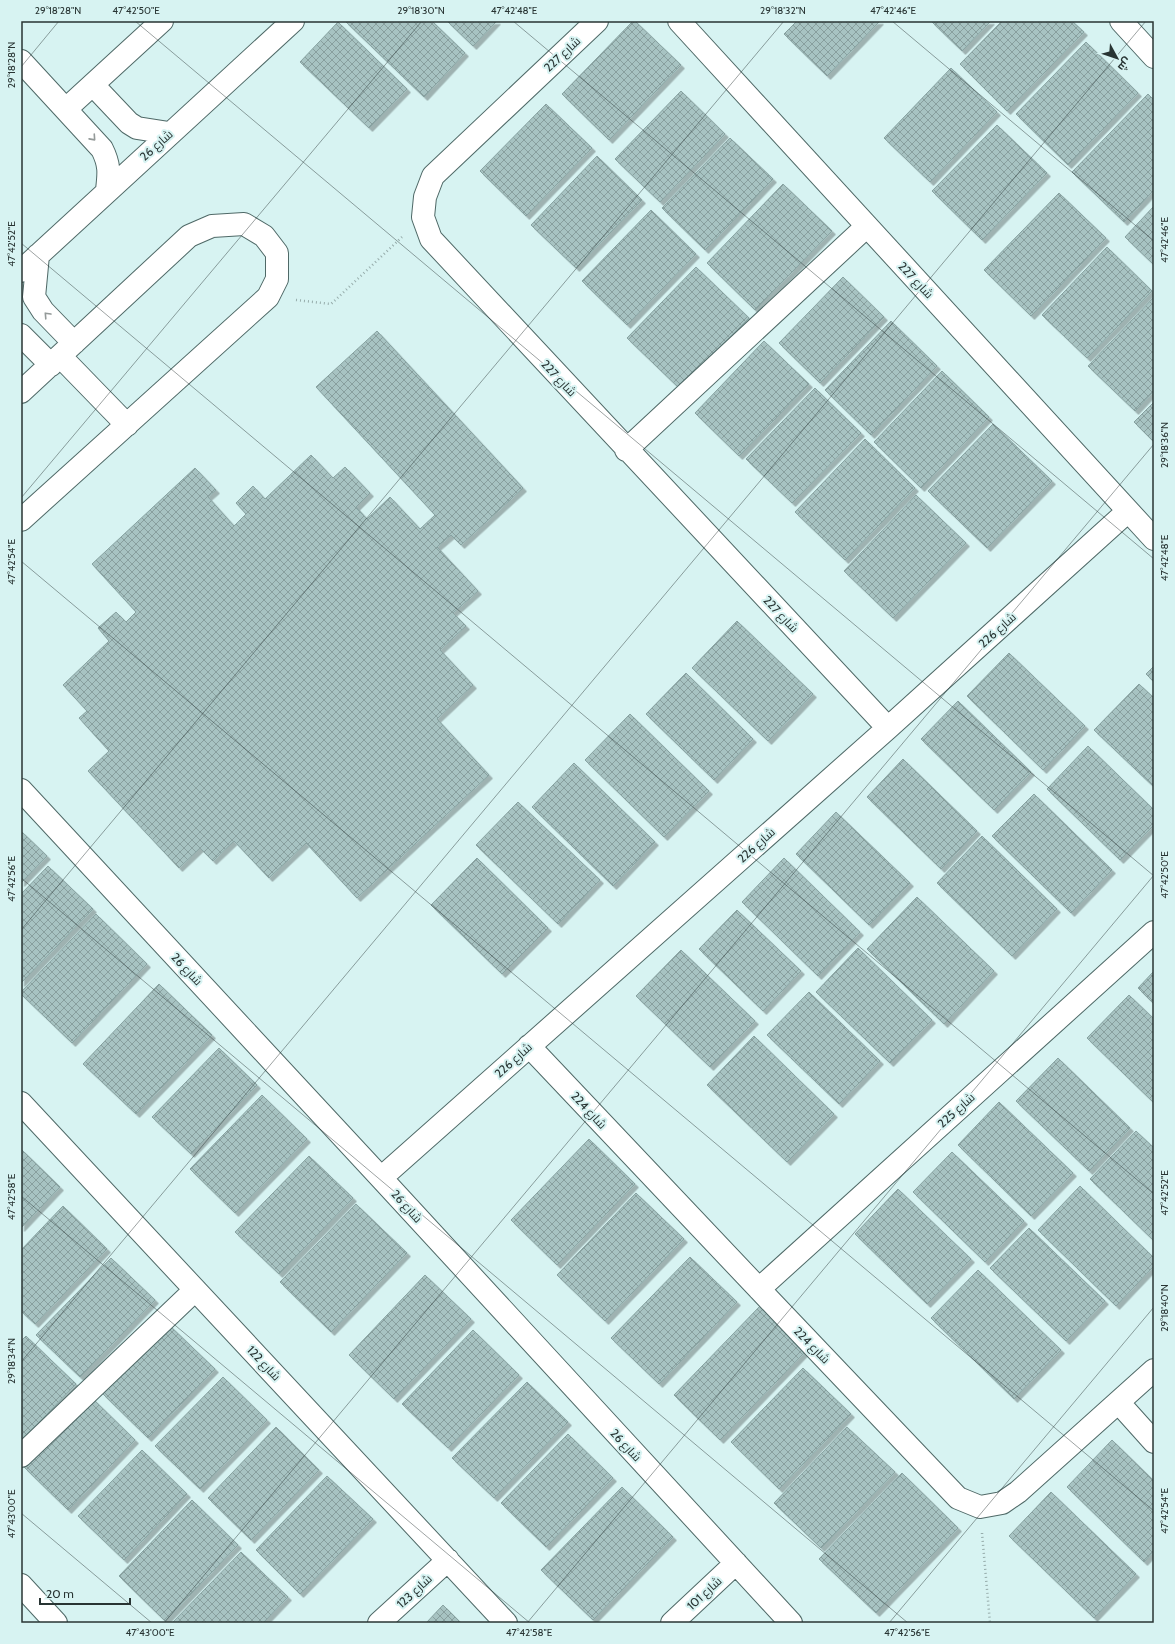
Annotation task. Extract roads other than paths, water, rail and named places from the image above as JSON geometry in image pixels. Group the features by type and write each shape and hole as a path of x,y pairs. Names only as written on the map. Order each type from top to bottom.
{"street":[{"path":"66,109 162,21"},
{"name":"شارع 26","path":"21,271 107,190 293,21"},
{"name":"شارع 227","path":"597,21 433,176 425,197 423,217 431,239 626,450 888,728"},
{"name":"شارع 227","path":"679,21 1154,539"},
{"path":"1121,21 1154,57"},
{"path":"21,61 102,149 107,160 109,171 107,190"},
{"path":"93,85 129,123 137,128 169,134"},
{"path":"21,392 189,236 212,226 244,224 264,236 276,253 277,279 268,297 21,520"},
{"path":"626,450 867,226"},
{"path":"38,255 34,297 43,311 62,354 127,425"},
{"path":"21,335 62,354"},
{"name":"شارع 226","path":"381,1178 888,728 1128,511"},
{"name":"شارع 26","path":"21,790 791,1623"},
{"name":"شارع 225","path":"759,1289 1154,932"},
{"name":"شارع 224","path":"529,1046 958,1498 980,1507 1002,1503 1018,1492 1119,1403"},
{"name":"شارع 122","path":"21,1104 506,1623"},
{"path":"21,1456 195,1290"},
{"path":"1154,1370 1119,1403 1154,1442"},
{"name":"شارع 123","path":"379,1623 448,1560"},
{"name":"شارع 101","path":"672,1623 736,1563"},
{"path":"21,1585 56,1623"}]}
